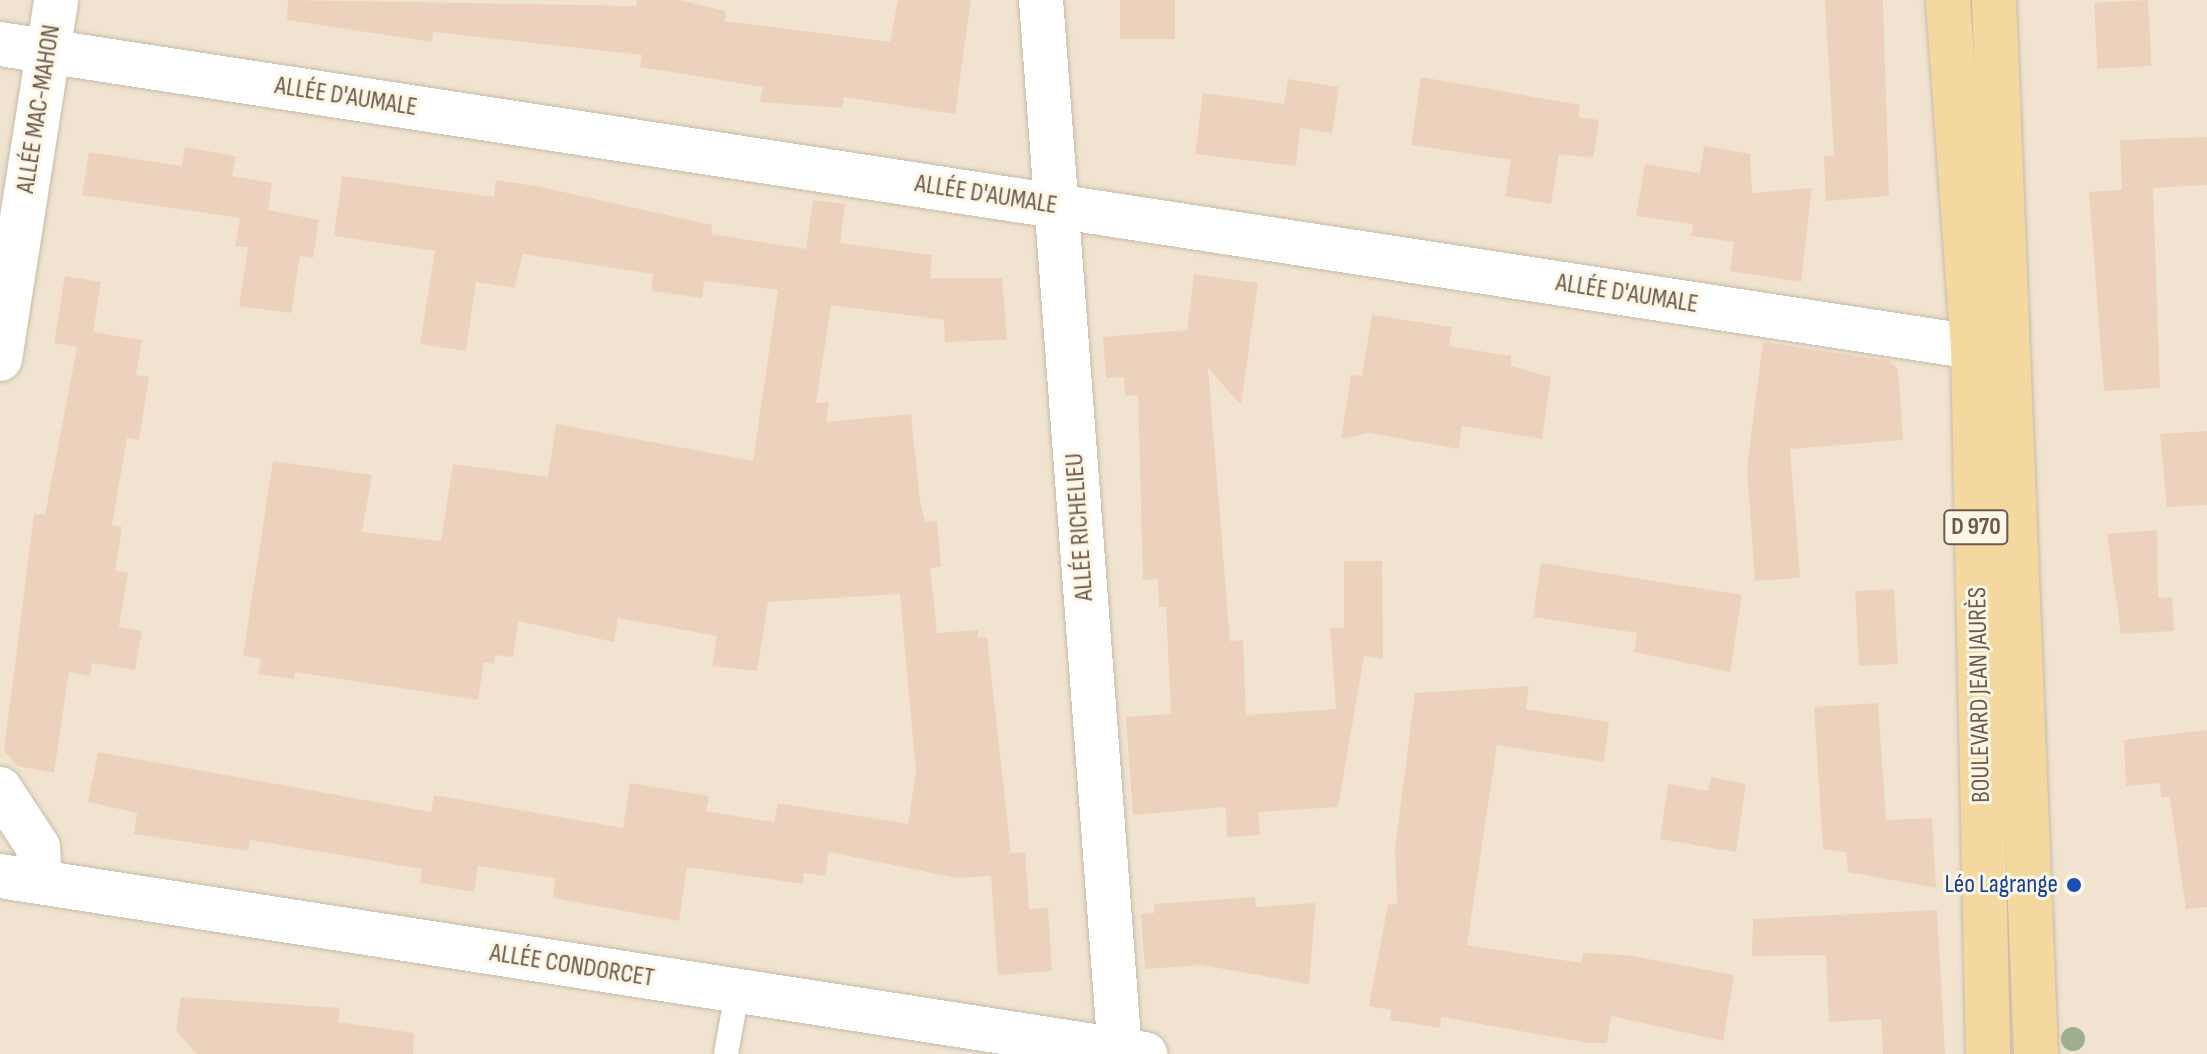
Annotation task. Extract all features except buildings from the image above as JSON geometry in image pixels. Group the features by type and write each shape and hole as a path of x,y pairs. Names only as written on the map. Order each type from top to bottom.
{"main road":[{"name":"BOULEVARD JEAN JAURÈS","path":"1948,0 1973,347 1988,1054"},
{"name":"BOULEVARD JEAN JAURÈS","path":"1994,0 2036,1054"}],"street":[{"name":"ALLÉE MAC-MAHON","path":"0,359 56,0"},
{"name":"ALLÉE RICHELIEU","path":"1041,0 1128,1053"},
{"name":"ALLÉE D'AUMALE","path":"0,44 1973,347"},
{"path":"0,789 38,847 20,879"},
{"name":"ALLÉE CONDORCET","path":"20,879 1128,1053"}],"lane":[{"path":"726,1054 737,992"}],"shaded area":[{"path":"0,0 2207,0 2207,1054 0,1054"}],"place":[{"name":"Léo Lagrange","path":"2074,885"}]}
